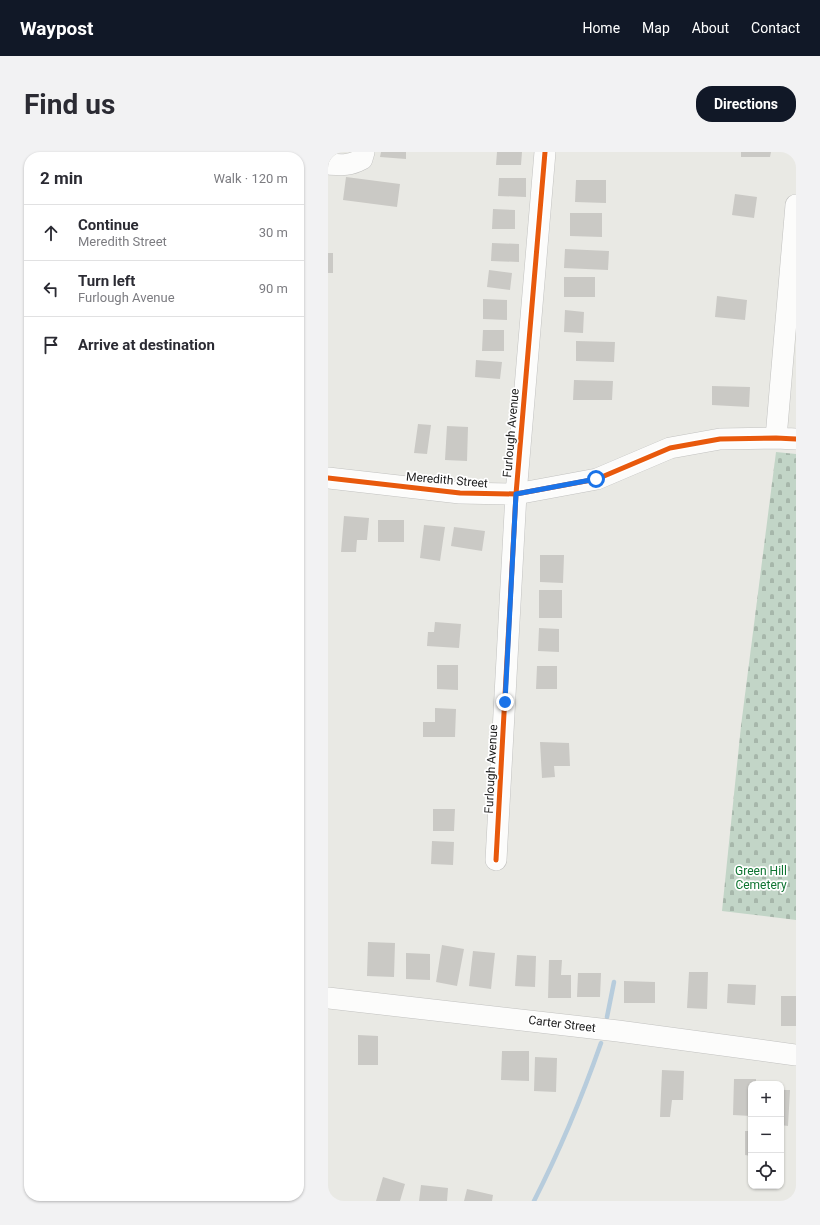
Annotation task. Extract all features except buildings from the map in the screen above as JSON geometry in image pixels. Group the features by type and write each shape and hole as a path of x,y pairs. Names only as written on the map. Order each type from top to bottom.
{"street":[{"path":"328,164 347,165 355,163 362,159 364,152"},
{"name":"Furlough Avenue","path":"496,860 516,494 545,152"},
{"path":"786,438 796,205"},
{"name":"Meredith Street","path":"328,478 460,493 516,494 596,479 670,448 720,439 786,438"},
{"name":"Carter Street","path":"328,998 618,1031 796,1055"}],"green space":[{"name":"Green Hill Cemetery","path":"776,452 796,454 796,920 722,911 741,726"}],"waterway":[{"path":"607,1017 614,982"},
{"path":"534,1201 570,1123 601,1043"}],"cycle path":[{"path":"496,860 516,494 545,152"},
{"path":"328,478 460,493 516,494 597,479 670,448 720,439 796,439"}],"route":[{"path":"505,702 516,494 596,479"}]}
